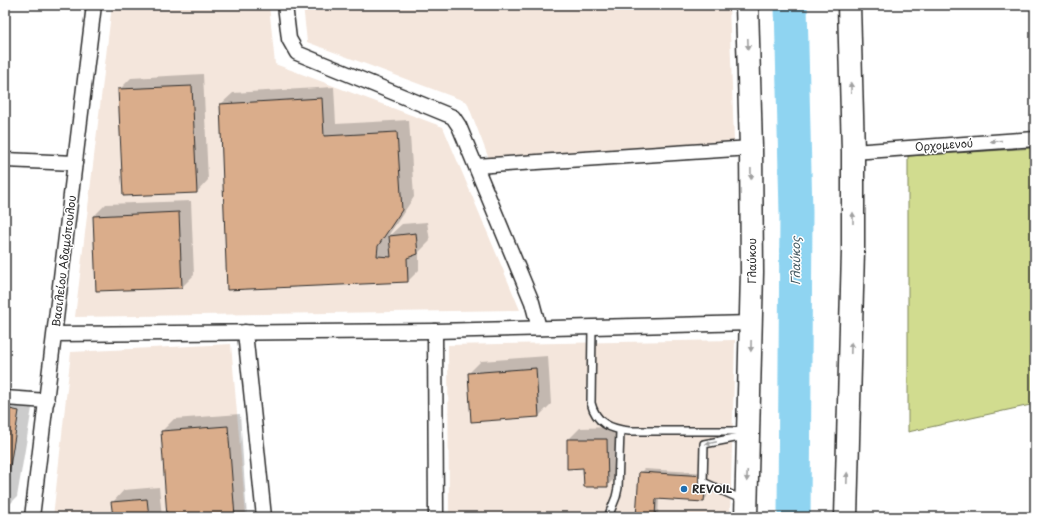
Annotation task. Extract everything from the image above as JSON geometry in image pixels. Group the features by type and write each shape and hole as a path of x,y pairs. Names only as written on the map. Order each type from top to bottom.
{"main road":[{"name":"Γλαύκου","path":"746,5 751,148 752,323 746,509"},
{"path":"846,517 853,251 853,152 848,5"}],"street":[{"name":"Βασιλείου Αδαμόπουλου","path":"32,517 94,5"},
{"path":"285,5 289,39 297,53 451,115 459,126 476,166 532,302 539,328"},
{"name":"Ορχομενού","path":"853,152 1035,139"},
{"path":"476,166 751,148"},
{"path":"5,160 75,163"},
{"path":"55,334 435,331 752,323"},
{"path":"435,331 436,517"},
{"path":"245,332 264,517"},
{"path":"5,398 47,401"}],"lane":[{"path":"592,327 591,395 593,412 604,424 620,430 749,433"},
{"path":"608,517 618,488 620,430"},
{"path":"746,509 703,482 704,444 749,433"}],"shaded area":[{"path":"112,5 269,5 275,64 443,127 520,310 75,317"},
{"path":"303,5 729,5 734,141 489,159 467,102 307,42"},
{"path":"735,340 730,517 449,517 448,345"},
{"path":"231,344 246,517 53,517 71,352"}],"green space":[{"path":"1035,148 1035,404 908,432 908,156"}],"building":[{"path":"192,86 197,193 123,196 118,89"},
{"path":"322,98 324,136 397,132 402,210 378,246 377,256 391,257 389,236 416,233 418,254 407,258 408,282 227,290 220,104"},
{"path":"179,212 182,288 96,291 93,216"},
{"path":"536,368 539,417 471,422 468,373"},
{"path":"5,408 19,411 5,497"},
{"path":"228,426 235,517 167,517 161,431"},
{"path":"567,439 607,439 608,487 584,487 583,468 567,469"},
{"path":"639,472 706,476 704,502 656,499 655,517 636,517"},
{"path":"147,499 149,517 113,517 111,502"}],"waterway":[{"name":"Γλαύκος","path":"791,5 796,213 794,517"}],"place":[{"name":"REVOIL","path":"684,489"}]}
